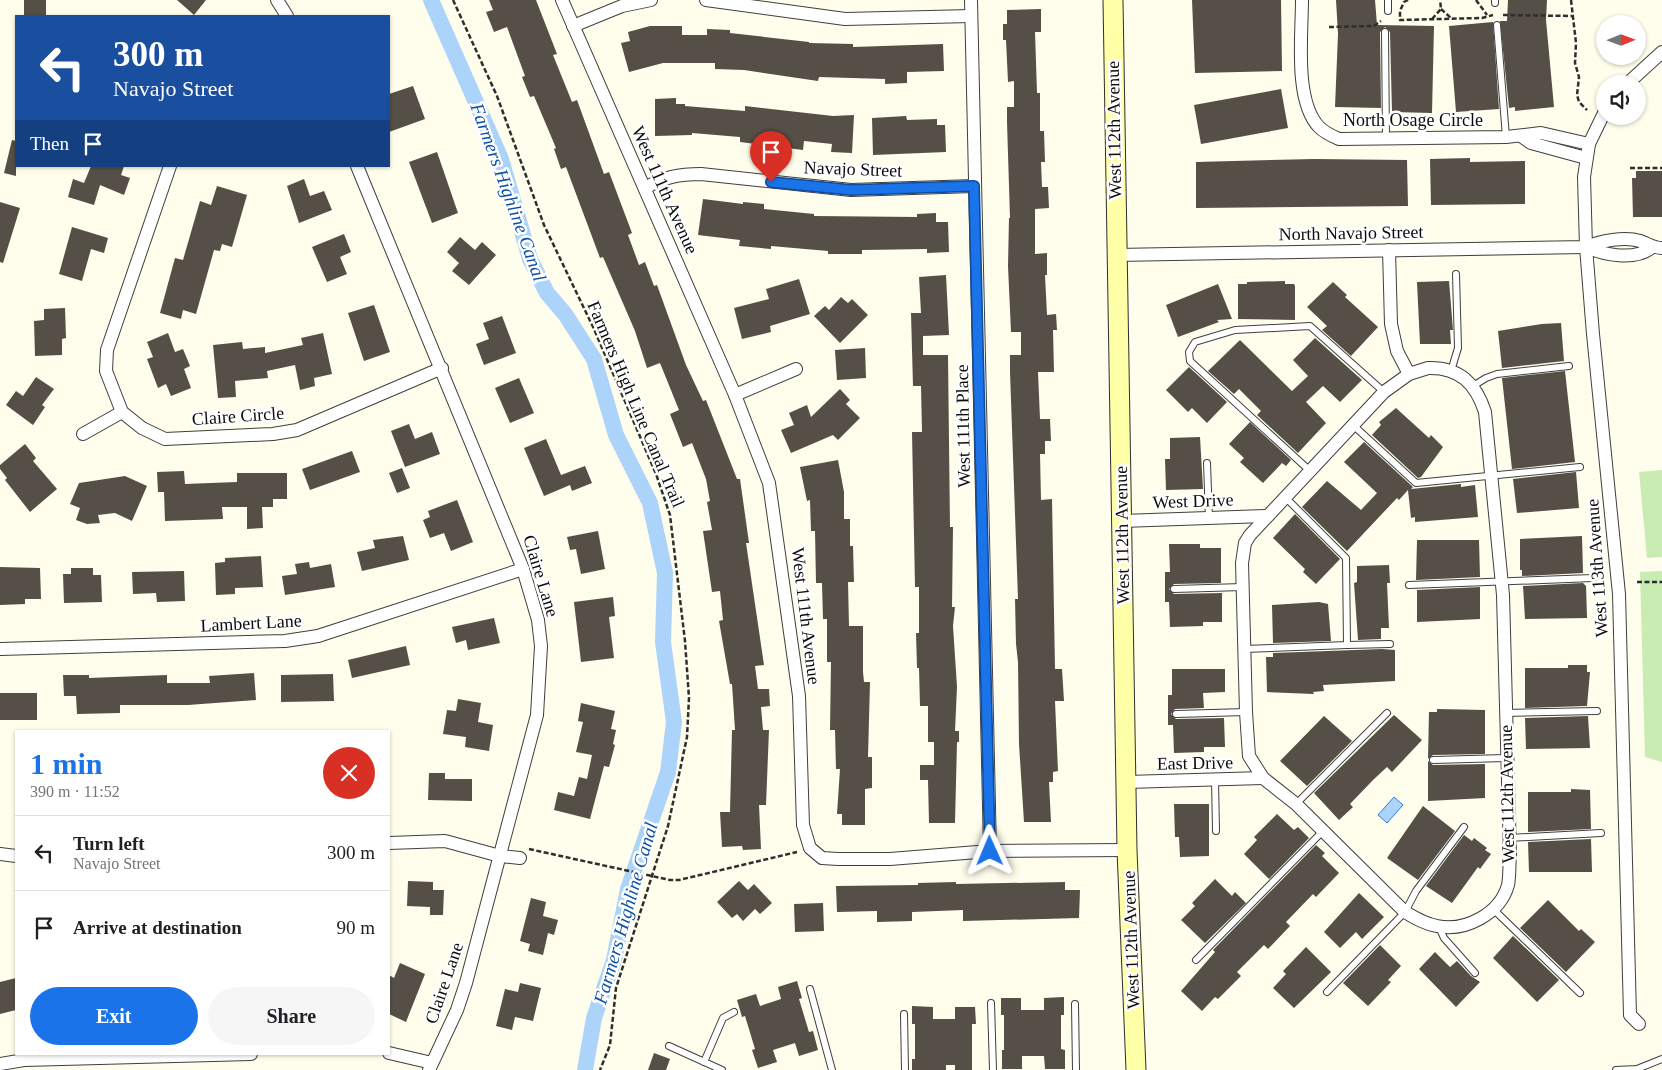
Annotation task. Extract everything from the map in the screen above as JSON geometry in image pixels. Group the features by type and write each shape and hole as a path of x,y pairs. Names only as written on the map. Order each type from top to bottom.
{"main road":[{"name":"West 112th Avenue","path":"1113,0 1116,255 1128,782 1127,850 1136,1070"}],"street":[{"path":"278,0 286,15"},
{"name":"West 111th Avenue","path":"562,0 735,395 766,471 774,507 799,696 803,825 810,848"},
{"path":"573,26 622,6 651,0"},
{"path":"706,0 844,19 971,16"},
{"name":"West 111th Place","path":"971,0 990,851"},
{"name":"North Osage Circle","path":"1302,0 1303,88 1307,106 1315,121 1327,134 1339,139 1506,137 1550,133 1588,144"},
{"path":"1637,75 1662,52"},
{"name":"West 113th Avenue","path":"1598,125 1588,144 1584,177 1586,247 1620,594 1630,1015 1639,1024"},
{"name":"North Osage Circle","path":"1521,136 1531,143 1586,158"},
{"path":"83,434 122,412 106,371 107,350 170,167"},
{"name":"Claire Lane","path":"357,167 524,569 538,620 541,646 540,688 531,742 463,992 431,1066"},
{"name":"Navajo Street","path":"645,188 663,178 693,174 851,190 974,186"},
{"name":"North Navajo Street","path":"1116,255 1586,247 1598,242 1636,240 1657,248"},
{"path":"1389,250 1391,324 1397,351 1409,374"},
{"name":"Claire Circle","path":"122,412 142,428 165,439 273,434 297,430 442,368"},
{"name":"West 112th Avenue","path":"1428,368 1451,371 1473,386 1486,412 1502,583 1509,838 1508,885 1493,909 1481,919 1470,924 1439,927 1427,924 1405,912 1322,832 1296,804 1264,778 1249,756 1246,712 1242,587 1242,563 1245,543 1265,516 1384,392 1409,374 1428,368"},
{"path":"735,395 796,369"},
{"name":"West Drive","path":"1122,521 1265,516"},
{"name":"Lambert Lane","path":"0,649 285,641 318,636 524,569"},
{"name":"East Drive","path":"1128,782 1264,778"},
{"path":"390,843 445,841 500,856 520,858"},
{"path":"810,848 816,854 829,859 890,859 990,851 1127,850"},
{"path":"0,854 15,856"},
{"path":"390,1053 431,1066"},
{"path":"0,1064 24,1060 213,1055"}],"lane":[{"path":"1388,0 1388,11"},
{"path":"1497,25 1506,137"},
{"path":"1385,32 1386,138"},
{"path":"1451,371 1458,348 1456,274"},
{"path":"1310,470 1190,361 1189,352 1195,342 1235,330 1310,326 1384,392"},
{"path":"1473,386 1497,374 1569,366"},
{"path":"1353,425 1416,483 1580,468"},
{"path":"1207,463 1209,519"},
{"path":"1284,496 1346,558 1347,645"},
{"path":"1409,585 1502,583 1593,578"},
{"path":"1174,588 1242,587"},
{"path":"1244,649 1390,644"},
{"path":"1505,713 1598,711"},
{"path":"1176,714 1246,712"},
{"path":"1296,804 1387,712"},
{"path":"1433,760 1506,758"},
{"path":"1215,780 1216,831"},
{"path":"1326,992 1405,912 1416,891 1464,826"},
{"path":"1196,960 1322,832"},
{"path":"1509,838 1601,833"},
{"path":"1493,909 1580,993"},
{"path":"1439,927 1444,938 1475,973"},
{"path":"810,989 832,1070"},
{"path":"991,1003 992,1070"},
{"path":"1075,1004 1076,1070"},
{"path":"704,1062 723,1018 734,1012"},
{"path":"904,1014 905,1070"},
{"path":"669,1046 722,1070"},
{"path":"1616,1070 1638,1069 1662,1059"}],"path":[{"name":"Farmers High Line Canal Trail","path":"453,0 497,96 544,225 594,329 656,474 670,515 685,641 689,698 688,727 681,775 653,876 616,988 610,1045 600,1070"},
{"path":"1400,20 1400,11 1404,2 1408,0"},
{"path":"1440,0 1441,9 1451,18"},
{"path":"1476,0 1487,15"},
{"path":"1571,0 1576,43 1575,63 1579,77 1577,95 1579,102 1587,110"},
{"path":"1432,19 1441,9"},
{"path":"1393,21 1482,18 1487,15 1572,16"},
{"path":"1328,27 1374,26 1378,22 1385,21"},
{"path":"1630,168 1662,168"},
{"path":"1637,582 1662,582"},
{"path":"520,858 530,848 653,876 679,880 810,848"}],"green space":[{"path":"1662,470 1662,557 1647,558 1639,472"},
{"path":"1662,571 1662,762 1645,757 1640,572"}],"water":[{"path":"1394,797 1403,805 1387,823 1378,815"}],"building":[{"path":"24,0 46,0 46,15 24,15"},
{"path":"177,0 206,0 194,15"},
{"path":"489,0 536,0 557,54 553,55 572,102 577,100 604,174 609,172 632,233 628,235 639,265 645,262 654,286 657,285 686,365 703,401 706,400 737,479 740,479 749,543 746,543 764,665 755,666 758,689 769,689 770,706 761,707 763,730 769,730 766,805 759,805 761,849 743,850 742,846 722,847 720,812 730,812 732,730 735,730 732,684 730,684 719,621 723,620 720,591 712,592 703,531 712,530 707,502 710,501 706,479 692,443 683,447 670,414 679,410 660,363 647,368 635,331 603,257 600,258 566,167 561,169 554,149 556,148 534,96 530,97 522,77 525,76 507,27 494,32 486,12 493,10"},
{"path":"1192,0 1281,0 1282,71 1195,73"},
{"path":"1336,0 1375,0 1377,25 1434,26 1432,113 1392,112 1390,32 1385,27 1380,32 1381,108 1335,107 1338,34"},
{"path":"1508,0 1547,0 1546,20 1554,107 1515,111 1515,107 1509,108 1500,21 1507,21"},
{"path":"1041,9 1041,32 1035,32 1037,93 1040,93 1040,131 1044,131 1045,162 1041,162 1042,187 1048,187 1049,208 1035,209 1035,254 1047,253 1047,275 1045,275 1047,315 1056,314 1057,330 1053,330 1054,372 1038,372 1040,419 1050,419 1051,441 1045,441 1045,454 1040,454 1041,500 1052,499 1055,669 1062,669 1064,701 1055,701 1058,771 1053,772 1053,782 1049,782 1051,822 1024,822 1019,744 1015,599 1018,599 1010,372 1010,355 1021,355 1021,332 1011,332 1008,266 1010,218 1007,107 1014,107 1014,81 1008,82 1006,40 1003,40 1003,24 1007,24 1007,10"},
{"path":"1493,22 1499,109 1456,112 1449,26"},
{"path":"650,26 682,26 682,35 707,35 707,29 730,30 730,33 809,43 853,44 853,47 943,44 944,71 907,72 907,83 885,84 885,79 819,77 818,81 744,70 715,69 715,63 663,63 629,72 621,43 630,41 628,32"},
{"path":"413,86 425,119 390,132 390,94"},
{"path":"1281,89 1288,128 1201,144 1194,105"},
{"path":"676,98 676,104 685,104 685,106 745,111 745,106 833,116 854,115 852,153 831,152 832,144 804,141 803,150 740,142 740,137 692,133 692,135 655,136 655,99"},
{"path":"906,116 907,120 937,119 937,125 945,125 946,152 873,155 872,118"},
{"path":"12,140 15,141 16,176 4,173"},
{"path":"437,152 458,213 432,223 409,162"},
{"path":"1470,158 1470,162 1525,161 1525,204 1431,205 1430,159"},
{"path":"1314,159 1407,160 1408,206 1196,208 1196,162"},
{"path":"91,167 124,167 121,175 130,178 124,195 100,185 94,205 68,197 73,179 84,183"},
{"path":"1636,171 1662,171 1662,217 1633,217 1632,178 1636,178"},
{"path":"304,179 310,196 324,191 332,210 299,223 287,186"},
{"path":"217,186 247,195 232,247 222,244 220,251 214,250 196,314 183,310 181,319 160,313 175,258 183,260 200,201 211,205"},
{"path":"703,199 743,204 743,202 764,204 764,209 814,214 814,216 917,217 917,214 936,213 936,222 948,222 949,252 927,253 927,249 862,250 862,254 828,254 828,251 771,246 771,249 739,246 740,240 698,235"},
{"path":"0,202 20,208 3,263 0,262"},
{"path":"72,227 108,238 104,253 91,249 82,281 59,274"},
{"path":"344,234 351,252 340,257 347,274 327,282 312,247"},
{"path":"460,237 475,250 482,242 496,255 469,285 452,271 459,263 447,252"},
{"path":"946,275 949,335 923,336 923,355 948,355 950,527 953,527 952,607 955,607 953,626 957,687 955,731 959,731 959,742 957,742 955,823 929,823 928,780 920,780 920,765 934,765 934,742 928,742 928,706 920,706 919,668 917,668 916,633 919,633 919,587 915,587 912,432 922,432 921,386 913,386 911,313 921,313 919,277"},
{"path":"799,279 810,314 770,326 771,332 742,339 734,308 769,299 766,289"},
{"path":"1285,281 1285,284 1294,284 1295,286 1295,320 1238,319 1238,284"},
{"path":"1449,281 1453,330 1450,330 1451,344 1420,344 1417,282"},
{"path":"1333,282 1347,295 1345,297 1378,327 1351,356 1322,330 1327,326 1307,307"},
{"path":"1218,284 1232,319 1217,320 1219,322 1178,337 1166,305"},
{"path":"841,297 848,303 852,299 868,315 840,343 814,316 825,306 829,310"},
{"path":"374,305 390,352 364,361 348,313"},
{"path":"65,308 66,338 62,339 62,355 35,356 34,321 44,320 44,309"},
{"path":"502,316 516,353 484,365 476,344 489,339 483,323"},
{"path":"1561,323 1564,361 1502,368 1498,331"},
{"path":"168,333 175,352 183,349 190,366 184,369 191,388 171,396 166,384 158,388 147,359 153,357 147,342"},
{"path":"323,333 332,374 314,378 315,386 300,390 295,365 267,371 268,378 235,381 236,397 218,398 213,345 242,342 243,349 265,347 265,353 303,345 301,338"},
{"path":"1315,338 1362,380 1340,402 1323,386 1306,402 1326,423 1298,453 1257,415 1261,411 1239,389 1234,394 1208,371 1240,340 1292,391 1308,376 1293,360"},
{"path":"865,348 866,378 837,380 835,350"},
{"path":"1189,367 1227,402 1207,423 1192,408 1188,412 1166,390"},
{"path":"1565,371 1575,462 1512,469 1502,378"},
{"path":"36,377 54,389 42,405 45,407 33,425 6,405 16,391 23,396"},
{"path":"519,378 534,413 510,423 495,388"},
{"path":"840,389 850,400 846,404 860,418 838,440 833,435 791,453 781,430 794,425 789,413 807,405 811,417"},
{"path":"1396,408 1429,438 1431,435 1443,447 1421,477 1418,478 1372,435 1381,425 1379,422"},
{"path":"1250,422 1291,460 1286,466 1282,463 1263,483 1240,462 1244,458 1229,444"},
{"path":"409,424 415,439 432,432 440,454 405,467 391,431"},
{"path":"1200,437 1203,489 1166,490 1165,459 1170,459 1170,438"},
{"path":"546,439 561,475 585,466 592,483 572,491 570,485 544,496 524,448"},
{"path":"1364,442 1413,487 1411,489 1461,484 1461,487 1475,485 1478,517 1415,522 1415,517 1411,518 1408,490 1399,500 1397,498 1347,551 1302,507 1327,481 1361,510 1377,493 1344,462"},
{"path":"25,444 36,458 33,461 57,489 30,512 5,480 7,478 0,469 0,465"},
{"path":"352,451 360,472 310,490 302,469"},
{"path":"838,460 844,492 844,519 850,519 850,546 853,546 854,582 848,582 849,626 863,626 864,682 870,682 868,757 872,757 872,788 865,789 865,825 842,825 842,814 837,814 840,769 836,769 835,730 830,730 831,662 827,662 827,619 823,619 822,583 816,583 815,531 811,531 810,500 807,501 800,467"},
{"path":"402,468 410,488 397,493 389,473"},
{"path":"184,471 185,484 237,482 237,473 287,473 287,499 273,499 273,507 262,507 263,528 247,529 247,507 222,507 223,519 165,521 164,492 158,492 157,472"},
{"path":"1576,472 1579,508 1517,513 1513,479"},
{"path":"125,476 147,486 132,521 115,513 98,515 100,523 87,524 76,520 80,508 70,504 79,483"},
{"path":"457,500 473,542 451,551 444,533 430,538 423,520 430,517 428,511"},
{"path":"1295,514 1340,559 1316,584 1303,572 1305,569 1273,538"},
{"path":"598,531 605,569 581,574 576,549 570,550 567,537"},
{"path":"403,536 409,560 362,571 357,552 375,548 373,540"},
{"path":"1582,536 1583,573 1522,576 1522,570 1520,570 1520,539"},
{"path":"1417,540 1479,540 1480,577 1416,580"},
{"path":"1169,544 1200,544 1200,548 1221,548 1221,583 1174,584 1169,589 1174,594 1222,593 1222,622 1203,622 1203,626 1170,627 1169,602 1165,602 1165,572 1170,572"},
{"path":"261,556 263,587 235,588 235,594 216,595 215,563 225,562 225,558"},
{"path":"309,562 310,568 331,564 335,587 285,595 282,576 297,574 295,564"},
{"path":"1389,565 1390,583 1387,583 1389,628 1381,628 1381,639 1358,640 1354,583 1357,582 1357,566"},
{"path":"0,567 40,568 41,599 25,599 25,604 0,605"},
{"path":"71,568 93,568 93,575 101,575 102,602 64,603 63,574 71,574"},
{"path":"184,571 185,601 157,602 156,593 133,594 132,572"},
{"path":"1583,583 1586,586 1587,618 1525,619 1523,586"},
{"path":"1480,587 1480,619 1417,622 1417,590"},
{"path":"613,597 615,616 609,617 614,658 581,662 574,602"},
{"path":"1319,602 1328,604 1331,641 1273,643 1272,605"},
{"path":"494,618 500,643 468,650 466,640 456,643 452,627"},
{"path":"406,646 410,665 352,678 348,660"},
{"path":"1395,650 1395,681 1323,685 1324,691 1313,692 1314,694 1267,692 1266,657 1273,657 1273,653"},
{"path":"1568,665 1587,665 1587,672 1590,672 1587,706 1525,708 1525,668 1568,668"},
{"path":"1172,669 1225,669 1225,692 1203,693 1204,708 1175,709 1171,714 1176,719 1224,718 1225,747 1204,747 1204,752 1174,753 1173,725 1168,725 1168,695 1172,695"},
{"path":"254,673 256,700 188,705 120,705 120,713 77,714 76,696 64,696 63,675 89,675 89,678 167,675 167,683 210,683 209,676"},
{"path":"333,674 334,701 281,702 281,675"},
{"path":"0,693 37,693 37,720 0,720"},
{"path":"458,699 481,703 478,722 493,725 489,751 465,747 466,737 443,734 447,710 456,711"},
{"path":"581,703 615,711 611,729 616,730 613,744 615,745 609,767 604,766 590,819 554,810 558,792 574,796 579,777 587,779 592,755 576,752 583,722 578,721"},
{"path":"1437,709 1485,710 1485,754 1433,755 1428,759 1429,712 1437,712"},
{"path":"1394,715 1422,740 1392,772 1387,767 1373,780 1350,804 1353,807 1339,820 1314,793"},
{"path":"1324,716 1352,741 1307,786 1280,761"},
{"path":"1588,716 1590,748 1526,749 1525,718"},
{"path":"1428,761 1433,765 1485,764 1485,798 1428,801"},
{"path":"429,773 445,773 445,779 472,779 472,801 428,800"},
{"path":"1571,789 1590,790 1591,829 1528,832 1528,792 1571,792"},
{"path":"1174,804 1209,804 1209,856 1180,857 1179,837 1175,837"},
{"path":"1423,806 1455,831 1418,880 1387,858"},
{"path":"1277,814 1294,830 1298,827 1309,838 1269,879 1244,854 1257,840 1254,837"},
{"path":"1464,835 1472,841 1474,838 1487,848 1485,850 1491,854 1480,869 1478,867 1452,903 1426,886"},
{"path":"1591,839 1592,872 1529,872 1528,842"},
{"path":"1316,845 1325,853 1322,856 1339,873 1316,897 1313,894 1286,922 1290,926 1268,949 1264,945 1237,972 1241,976 1218,999 1215,997 1202,1011 1181,991 1215,952 1213,950"},
{"path":"1215,879 1232,896 1235,892 1246,903 1205,943 1181,920 1195,906 1192,903"},
{"path":"408,881 433,882 433,890 444,890 443,915 430,915 430,907 407,906"},
{"path":"739,881 748,890 754,884 772,903 760,914 755,909 743,921 737,914 732,918 717,902"},
{"path":"956,882 956,884 1065,882 1065,890 1080,890 1079,918 963,921 963,910 912,912 912,921 877,922 877,911 837,912 836,886 918,885 918,883"},
{"path":"1359,893 1384,917 1362,939 1356,932 1340,948 1324,932"},
{"path":"531,898 546,902 543,916 558,920 554,935 548,933 543,955 528,951 530,944 520,941"},
{"path":"1548,900 1579,931 1581,929 1595,942 1566,972 1520,928"},
{"path":"823,903 824,931 795,932 794,904"},
{"path":"1513,936 1559,980 1537,1002 1493,958"},
{"path":"1380,945 1401,966 1388,980 1391,982 1368,1006 1343,983"},
{"path":"1306,947 1331,972 1294,1008 1273,988 1286,974 1283,971"},
{"path":"1435,952 1450,967 1457,961 1471,976 1480,982 1456,1007 1419,969"},
{"path":"400,963 425,974 406,1022 390,1014 390,976 394,978"},
{"path":"15,978 15,1010 0,1014 0,982"},
{"path":"797,981 802,998 799,999 809,1032 813,1031 818,1050 799,1056 795,1043 773,1050 777,1062 758,1068 752,1050 755,1049 745,1016 742,1017 737,1000 756,994 760,1006 781,999 778,987"},
{"path":"520,983 541,988 533,1021 515,1017 512,1030 496,1026 505,989 518,992"},
{"path":"1064,997 1064,1015 1061,1015 1061,1049 1065,1050 1065,1069 1045,1069 1044,1056 1022,1056 1022,1069 1002,1069 1004,1015 1001,1015 1001,998 1021,998 1021,1010 1044,1010 1044,998"},
{"path":"912,1006 933,1007 933,1019 955,1019 955,1007 975,1007 976,1024 972,1024 972,1070 955,1070 955,1065 946,1065 946,1070 912,1070 912,1059 915,1059 915,1024 912,1024"},
{"path":"654,1053 670,1059 666,1070 648,1070"}],"waterway":[{"name":"Farmers Highline Canal","path":"431,0 501,159 530,259 547,293 565,314 594,359 616,435 650,503 665,573 663,642 674,722 668,772 628,889 614,960 594,1018 585,1070"}],"route":[{"path":"771,182 851,190 974,186 990,851"}]}
